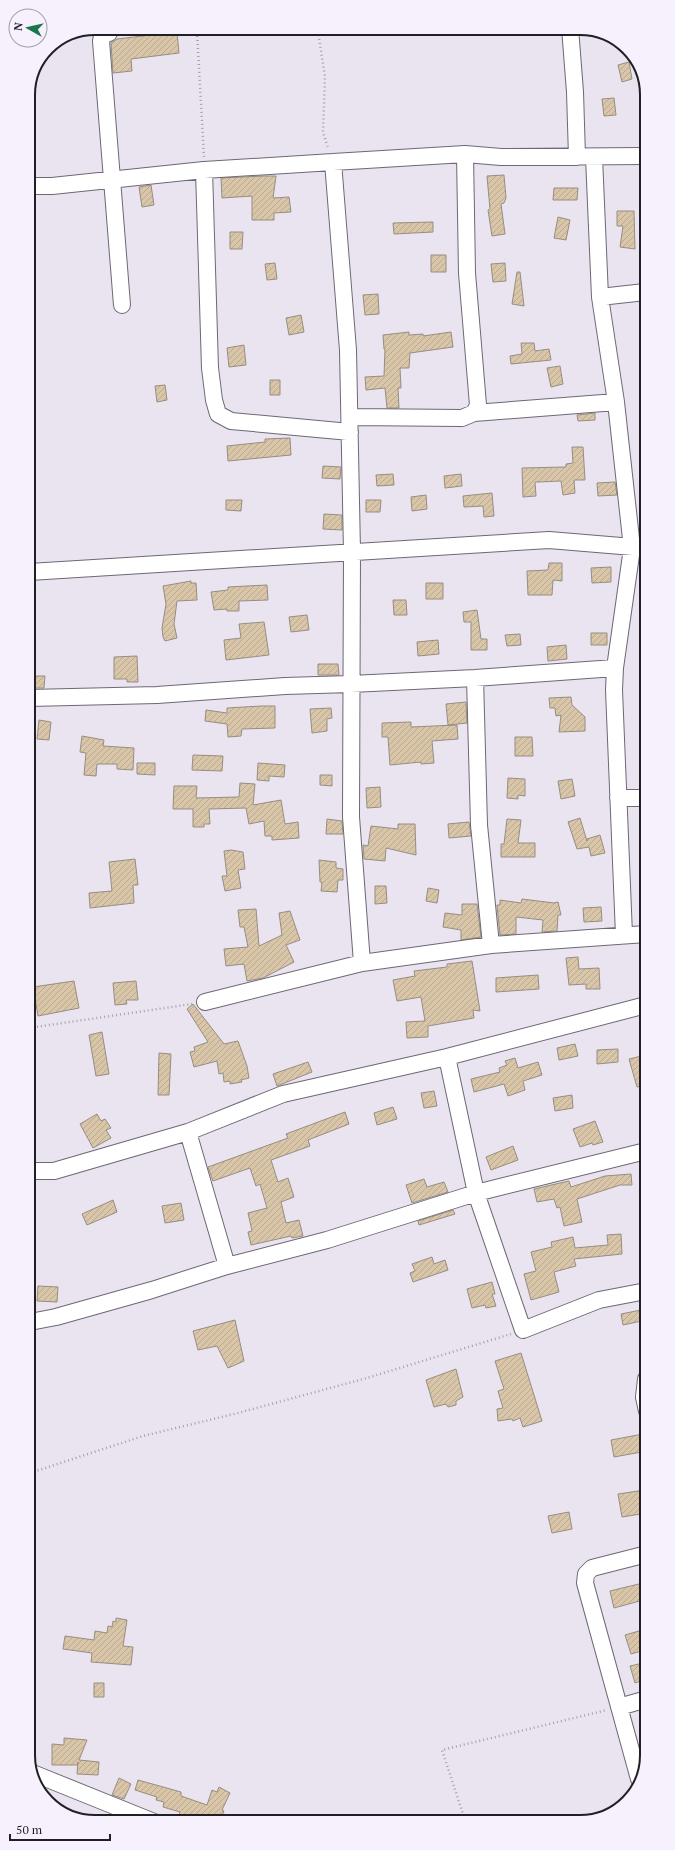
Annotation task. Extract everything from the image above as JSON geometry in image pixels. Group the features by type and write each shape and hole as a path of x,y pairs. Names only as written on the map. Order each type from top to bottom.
{"street":[{"path":"104,35 102,36 101,41 122,305"},
{"path":"571,35 575,92 577,157"},
{"path":"465,154 467,273 478,405 474,413"},
{"path":"35,186 52,186 112,178 204,170 465,154 501,157 640,156"},
{"path":"594,157 600,297 638,548 615,668 614,690 624,935"},
{"path":"333,162 348,350 350,424 349,481 352,552 351,817 362,963"},
{"path":"204,170 207,227 210,368 214,400 218,414 231,420 350,424 462,418 474,413 616,402"},
{"path":"600,297 640,293"},
{"path":"35,572 549,540 638,548"},
{"path":"35,698 157,695 285,686 475,678 615,668"},
{"path":"475,678 479,826 491,945"},
{"path":"618,798 640,798"},
{"path":"205,1002 362,963 491,945 640,934"},
{"path":"35,1171 54,1171 188,1132 283,1094 447,1057 640,1007"},
{"path":"447,1057 476,1193 523,1330 599,1300 640,1292"},
{"path":"188,1132 227,1266"},
{"path":"35,1321 56,1317 152,1290 227,1266 327,1240 476,1193 640,1152"},
{"path":"637,1772 585,1583 586,1574 592,1568 640,1556"},
{"path":"619,1707 640,1701"},
{"path":"39,1776 137,1815"}],"path":[{"path":"197,35 204,170"},
{"path":"319,35 325,77 324,132 333,162"},
{"path":"35,1027 205,1002"},
{"path":"35,1470 143,1436 238,1413 367,1378 523,1330"},
{"path":"463,1815 442,1750 619,1707"}],"building":[{"path":"151,35 177,35 179,53 131,59 132,71 113,73 111,43 117,39"},
{"path":"629,62 632,79 622,82 618,65"},
{"path":"614,98 616,115 604,116 602,99"},
{"path":"504,175 506,198 504,203 501,204 505,234 492,236 488,210 490,209 487,176"},
{"path":"276,176 273,198 289,197 291,212 274,213 274,220 252,220 252,196 222,198 221,178"},
{"path":"151,185 154,205 142,207 139,187"},
{"path":"554,188 578,188 577,200 553,200"},
{"path":"617,211 634,211 635,249 620,247 623,226 617,226"},
{"path":"558,217 570,220 566,240 554,238"},
{"path":"433,222 433,232 394,234 393,223"},
{"path":"230,232 243,232 242,249 230,249"},
{"path":"431,255 446,255 446,272 431,272"},
{"path":"275,263 277,279 267,280 265,264"},
{"path":"505,263 506,281 493,282 491,264"},
{"path":"517,272 520,272 524,306 512,304"},
{"path":"378,294 379,314 365,315 363,295"},
{"path":"301,315 304,332 289,335 286,318"},
{"path":"409,332 409,335 423,334 423,336 451,332 453,347 410,353 409,368 400,368 401,388 398,388 399,408 387,408 385,388 366,390 365,377 384,376 385,349 383,335"},
{"path":"521,343 534,343 535,351 549,349 551,360 511,364 510,356 522,354"},
{"path":"244,345 246,365 229,367 227,348"},
{"path":"560,366 563,384 551,387 547,368"},
{"path":"270,380 280,380 280,395 270,395"},
{"path":"165,385 167,400 157,402 155,386"},
{"path":"595,413 595,420 578,421 577,415"},
{"path":"290,438 291,455 228,461 227,446 265,442 265,439"},
{"path":"572,447 583,447 585,480 574,480 575,493 563,495 561,481 535,482 536,496 523,497 522,468 566,467 566,464 573,463"},
{"path":"323,466 341,467 340,479 322,478"},
{"path":"393,474 394,485 377,486 376,475"},
{"path":"461,474 462,486 445,488 444,476"},
{"path":"615,482 617,495 598,496 597,483"},
{"path":"492,493 494,516 484,517 483,506 464,507 463,496"},
{"path":"426,495 427,509 412,511 411,497"},
{"path":"226,500 242,500 241,511 226,510"},
{"path":"366,500 381,500 380,512 366,512"},
{"path":"324,514 342,515 342,530 323,529"},
{"path":"549,563 562,563 562,581 553,580 552,595 528,595 527,571 548,570"},
{"path":"611,567 611,582 592,583 591,568"},
{"path":"191,581 191,583 196,583 197,600 177,601 174,624 177,638 165,641 162,628 166,604 163,586"},
{"path":"426,583 443,583 443,599 426,599"},
{"path":"267,585 268,600 239,601 239,611 227,611 227,609 214,610 211,592 228,590 228,587"},
{"path":"393,600 406,600 407,615 394,615"},
{"path":"477,610 481,639 487,639 487,650 471,650 471,622 464,622 463,612"},
{"path":"307,615 309,630 291,632 289,617"},
{"path":"264,622 269,655 226,660 224,640 241,638 239,624"},
{"path":"591,633 607,633 607,645 591,645"},
{"path":"520,634 521,645 507,646 505,635"},
{"path":"438,640 439,654 418,656 417,642"},
{"path":"566,645 567,659 548,661 547,647"},
{"path":"137,656 138,682 127,682 127,679 114,679 114,657"},
{"path":"318,664 338,664 339,675 318,675"},
{"path":"35,676 45,676 44,688 35,688"},
{"path":"571,697 572,705 585,717 585,731 559,732 561,715 556,716 555,708 550,708 549,698"},
{"path":"466,702 467,723 448,725 446,704"},
{"path":"275,706 275,728 242,729 241,736 228,737 227,724 205,721 206,710 227,713 227,708"},
{"path":"331,708 332,718 327,719 327,731 312,733 310,709"},
{"path":"39,720 51,722 49,740 37,739"},
{"path":"411,722 411,727 457,725 458,739 432,741 434,763 421,764 421,762 390,765 388,737 382,737 382,723"},
{"path":"82,736 104,740 103,746 134,748 133,770 117,769 117,764 97,764 96,776 84,775 86,753 80,752"},
{"path":"515,737 532,737 533,756 515,756"},
{"path":"193,755 223,756 222,771 192,770"},
{"path":"137,763 155,763 155,775 137,774"},
{"path":"258,763 285,765 284,777 269,776 269,781 257,780"},
{"path":"320,775 332,775 332,786 320,785"},
{"path":"508,778 525,779 525,796 518,795 518,799 507,798"},
{"path":"572,779 575,796 561,799 558,781"},
{"path":"240,783 255,784 253,805 281,800 285,824 298,822 299,838 272,840 272,836 265,836 264,821 249,824 246,808 209,809 210,824 204,824 204,827 193,827 193,809 173,809 174,786 197,786 196,798 239,797"},
{"path":"380,787 381,807 367,808 366,788"},
{"path":"580,818 587,841 587,839 600,835 605,853 591,856 589,847 577,849 568,822"},
{"path":"327,819 342,821 343,834 326,834"},
{"path":"507,819 521,820 518,843 535,843 535,857 501,857 501,844 504,844"},
{"path":"469,822 471,836 449,838 448,824"},
{"path":"398,824 415,824 416,855 386,848 385,861 364,859 363,845 368,846 371,826 398,829"},
{"path":"231,850 243,852 245,869 238,870 241,888 225,891 222,876 227,876 224,851"},
{"path":"135,859 138,885 133,885 134,903 90,908 89,893 112,891 109,862"},
{"path":"319,860 336,862 336,868 343,869 343,880 338,880 337,892 321,891 322,882 320,882"},
{"path":"375,886 386,886 387,903 375,904"},
{"path":"428,888 439,890 437,903 426,901"},
{"path":"522,899 554,903 558,902 561,915 558,915 557,931 542,932 543,920 516,917 516,934 500,935 497,905 500,905 500,900 521,903"},
{"path":"462,904 477,904 481,937 461,940 461,930 443,927 445,913 462,915"},
{"path":"601,907 602,921 584,922 583,908"},
{"path":"256,909 259,946 282,935 279,913 290,911 300,940 286,945 294,962 263,978 247,981 244,964 226,966 224,949 248,947 244,927 240,927 238,910"},
{"path":"578,957 579,969 599,968 600,989 586,989 586,984 569,985 566,958"},
{"path":"472,961 480,1011 473,1010 474,1018 428,1026 428,1037 407,1038 406,1022 425,1021 421,997 397,1001 393,980 415,976 414,971 447,967 447,964"},
{"path":"538,975 539,989 496,992 496,978"},
{"path":"74,981 79,1008 38,1016 35,999 35,987"},
{"path":"136,981 138,1000 126,1000 127,1004 115,1005 113,983"},
{"path":"193,1004 224,1044 238,1041 247,1066 249,1078 241,1080 242,1082 230,1084 230,1081 224,1082 223,1073 219,1074 217,1061 194,1067 190,1052 195,1051 194,1047 208,1042 187,1009"},
{"path":"102,1032 109,1074 96,1076 89,1035"},
{"path":"575,1044 578,1056 559,1060 557,1048"},
{"path":"618,1049 618,1062 597,1064 597,1050"},
{"path":"159,1053 171,1054 169,1095 158,1095"},
{"path":"640,1056 640,1086 637,1087 629,1059"},
{"path":"515,1058 518,1068 538,1062 542,1075 523,1081 525,1090 508,1096 504,1084 474,1092 471,1079 500,1072 499,1068 507,1065 505,1061"},
{"path":"308,1062 312,1072 277,1086 273,1074"},
{"path":"434,1091 437,1106 424,1108 421,1093"},
{"path":"572,1095 573,1108 555,1111 553,1098"},
{"path":"393,1107 397,1119 377,1125 374,1113"},
{"path":"345,1112 349,1124 308,1140 310,1146 271,1160 278,1182 288,1178 294,1197 281,1202 286,1223 299,1220 303,1236 292,1238 291,1236 251,1245 248,1232 252,1231 248,1213 267,1208 260,1184 256,1186 250,1168 213,1181 208,1167 288,1138 286,1134"},
{"path":"97,1114 101,1121 105,1119 111,1128 106,1130 111,1138 93,1148 80,1124"},
{"path":"595,1121 603,1142 593,1145 592,1143 580,1147 573,1129"},
{"path":"513,1146 518,1160 491,1170 486,1157"},
{"path":"631,1174 632,1185 620,1185 577,1199 582,1222 564,1226 560,1207 557,1208 554,1199 537,1202 534,1189 569,1181 571,1187 605,1176"},
{"path":"424,1179 427,1187 444,1182 448,1192 412,1203 406,1185"},
{"path":"113,1200 117,1212 87,1225 82,1214"},
{"path":"181,1203 184,1220 165,1223 162,1206"},
{"path":"453,1210 455,1214 419,1225 418,1221"},
{"path":"621,1234 622,1254 574,1259 576,1266 554,1272 559,1292 531,1300 524,1274 536,1271 531,1252 552,1247 551,1242 573,1237 575,1248 608,1245 607,1235"},
{"path":"432,1257 434,1264 445,1260 448,1270 413,1282 410,1273 415,1271 412,1264"},
{"path":"492,1282 495,1294 492,1294 496,1306 486,1308 485,1305 472,1308 467,1289"},
{"path":"38,1286 58,1287 57,1302 37,1301"},
{"path":"640,1310 640,1321 623,1325 621,1314"},
{"path":"235,1320 244,1361 228,1368 217,1346 198,1350 193,1331"},
{"path":"521,1353 542,1421 523,1427 520,1418 513,1421 512,1419 498,1421 497,1409 503,1408 498,1391 504,1389 495,1361"},
{"path":"456,1369 463,1397 456,1401 456,1405 448,1407 446,1404 434,1407 426,1380"},
{"path":"640,1435 640,1452 614,1457 611,1440"},
{"path":"640,1491 640,1514 622,1517 618,1494"},
{"path":"569,1512 572,1529 552,1533 548,1516"},
{"path":"640,1584 640,1601 614,1608 610,1591"},
{"path":"116,1618 127,1620 123,1646 133,1647 131,1665 91,1662 92,1653 63,1649 65,1636 94,1640 95,1631 107,1633 108,1626 112,1627 113,1621 116,1622"},
{"path":"639,1631 640,1651 631,1654 625,1635"},
{"path":"640,1664 640,1681 635,1683 630,1666"},
{"path":"94,1683 104,1683 104,1697 94,1697"},
{"path":"64,1738 87,1740 79,1760 99,1762 98,1775 77,1774 78,1762 77,1765 52,1765 52,1744 64,1745"},
{"path":"119,1778 131,1784 124,1799 112,1795"},
{"path":"138,1780 181,1792 181,1796 207,1805 212,1790 217,1792 219,1787 230,1793 222,1810 224,1811 222,1815 179,1815 180,1812 163,1807 164,1802 156,1800 157,1797 135,1790"}]}
